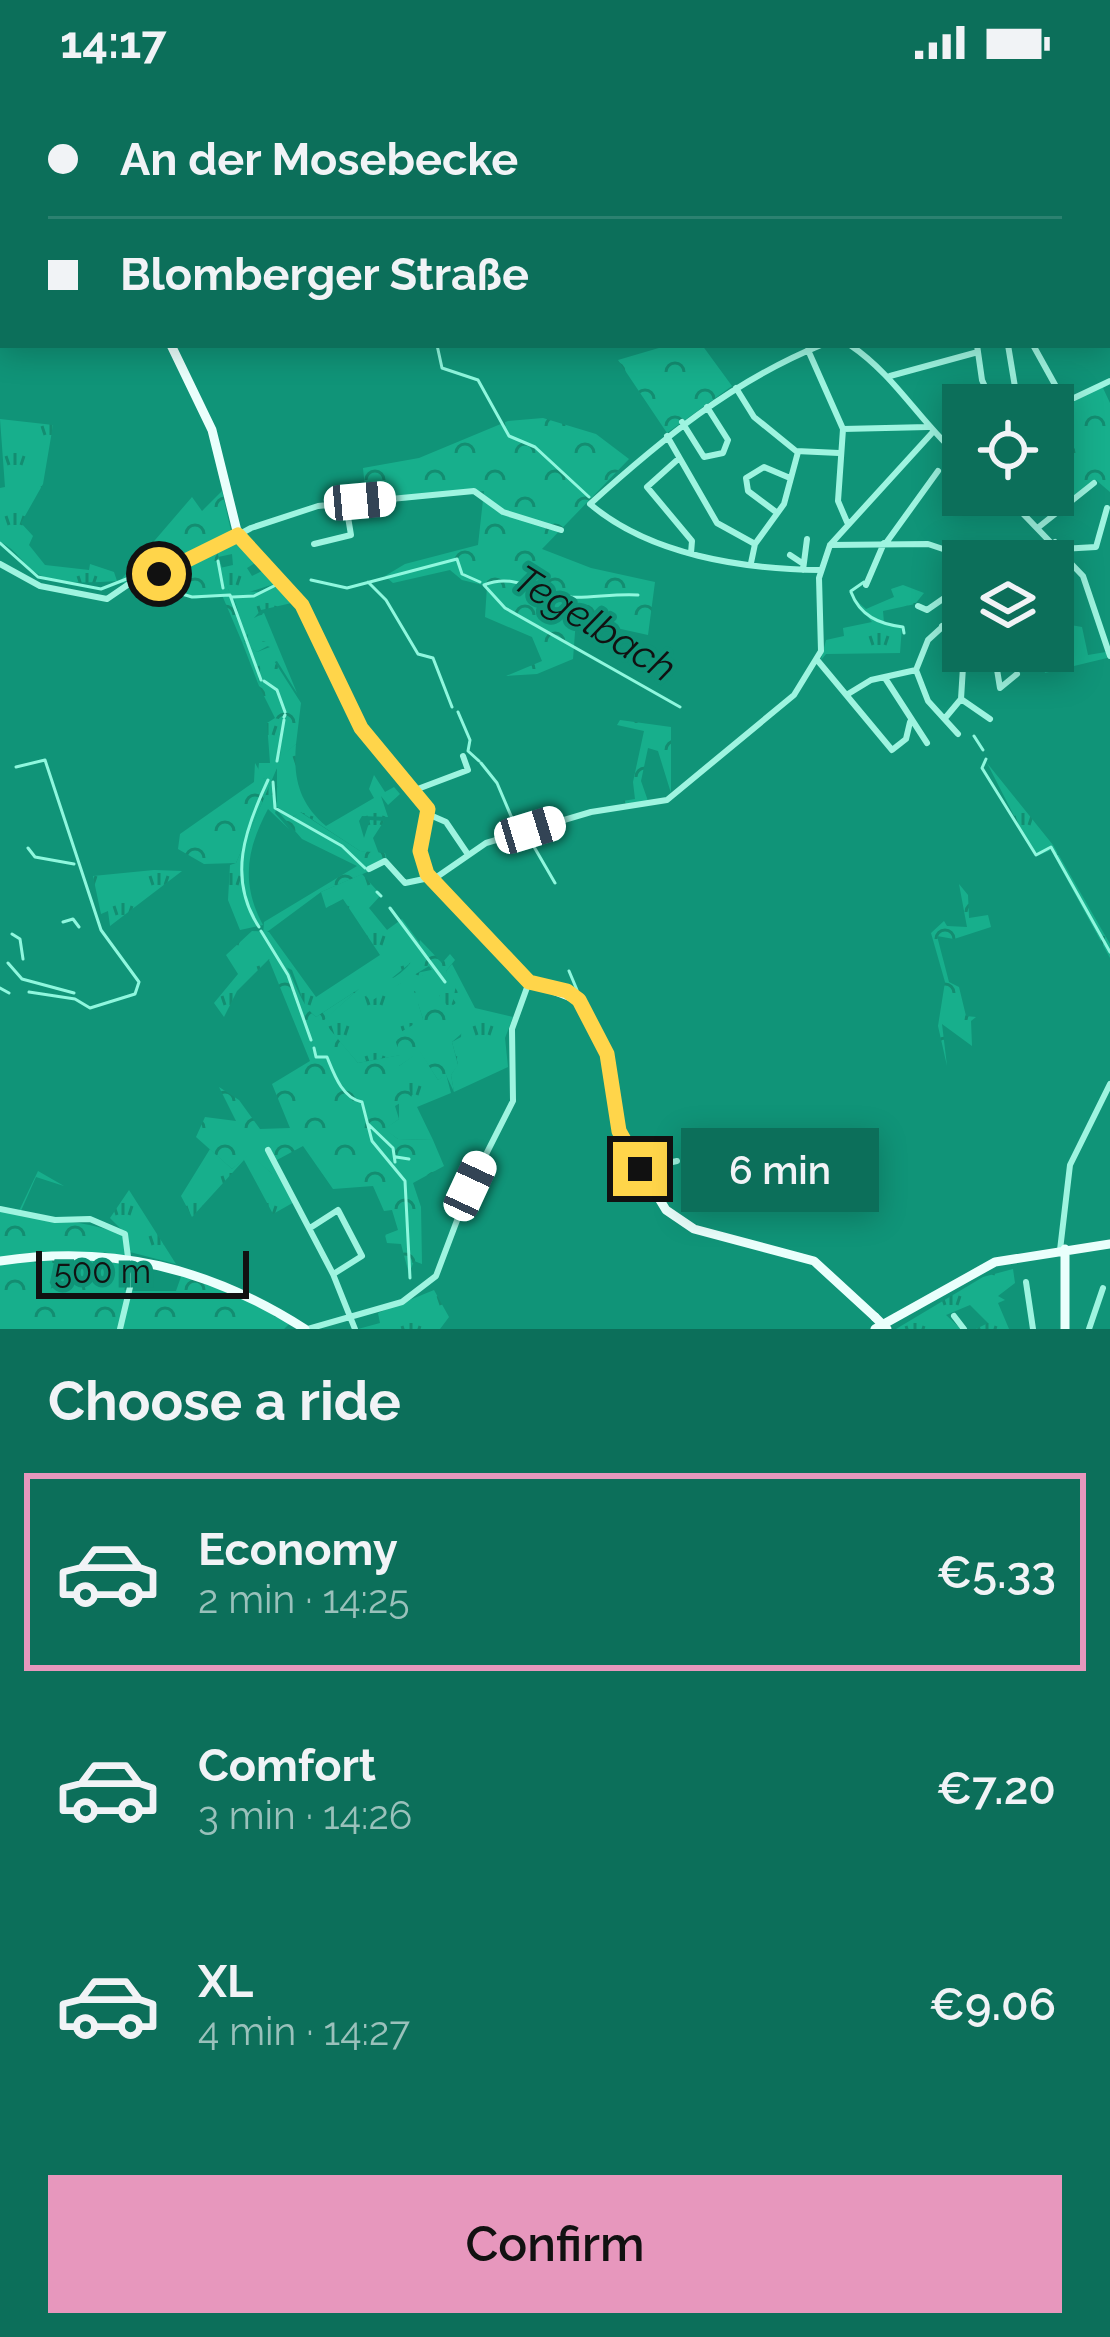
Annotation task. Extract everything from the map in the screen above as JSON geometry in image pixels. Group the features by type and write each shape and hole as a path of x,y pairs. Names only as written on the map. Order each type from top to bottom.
{"main road":[{"path":"172,348 212,430 238,535 302,605 361,728 430,814 420,851 430,879 529,982 571,992 581,1003 610,1064 619,1131 664,1208 683,1224 814,1261 875,1323 887,1329"},
{"path":"875,1323 982,1267 1043,1252 1110,1244"},
{"path":"1062,1249 1065,1329"},
{"path":"1043,1252 1062,1267"},
{"path":"0,1261 59,1253 132,1258 220,1284 306,1329"}],"street":[{"path":"813,348 682,422 590,503 625,532 691,553 820,570"},
{"path":"854,348 890,376 942,441"},
{"path":"1008,348 1014,384"},
{"path":"1035,348 1055,384"},
{"path":"890,376 977,349 988,384"},
{"path":"808,350 843,429 838,501 847,522"},
{"path":"1074,397 1110,381"},
{"path":"736,388 754,417 798,452 839,452"},
{"path":"682,422 704,457 724,453 728,440 706,406"},
{"path":"843,429 874,425 930,430"},
{"path":"369,869 385,861 404,883 430,879 454,869 467,853 591,812 667,800 810,677 823,635 820,570 830,545 930,430"},
{"path":"667,436 720,527 755,544"},
{"path":"751,564 755,544 777,512 798,452"},
{"path":"677,460 647,489 692,541 691,553"},
{"path":"777,512 748,491 746,478 764,467 790,478"},
{"path":"866,585 885,543 938,471"},
{"path":"1040,526 1094,484"},
{"path":"0,564 40,586 96,599 117,596 136,580 175,569 238,535 315,506 474,491 496,509 561,530"},
{"path":"314,544 351,535 346,503"},
{"path":"1074,546 1096,547 1107,508"},
{"path":"1029,516 1054,540"},
{"path":"802,567 807,539"},
{"path":"830,545 928,544 942,549"},
{"path":"790,555 802,567"},
{"path":"1074,567 1096,601 1110,656"},
{"path":"918,606 927,610 942,600"},
{"path":"942,626 923,647 916,670 928,700 958,734"},
{"path":"818,661 892,750 906,739 910,722"},
{"path":"848,694 864,682 916,670"},
{"path":"946,717 961,699 964,672"},
{"path":"998,672 1000,688 1018,674"},
{"path":"885,678 927,743"},
{"path":"961,699 990,719"},
{"path":"415,790 468,770 463,756"},
{"path":"430,814 446,822 467,853"},
{"path":"306,1329 412,1297 440,1269 470,1186 513,1101 512,1029 529,982"},
{"path":"1062,1249 1070,1166 1110,1084"},
{"path":"268,1150 333,1274 355,1329"},
{"path":"640,1169 677,1161"},
{"path":"0,1208 48,1220 107,1224 125,1234 132,1258 120,1329"},
{"path":"310,1228 338,1210 362,1256 333,1274"},
{"path":"1063,1232 1082,1247"},
{"path":"1026,1282 1033,1329"},
{"path":"1089,1329 1103,1288"},
{"path":"954,1316 964,1329"}],"green space":[{"path":"659,348 704,348 732,386 667,433 618,360"},
{"path":"1110,384 1103,388 1110,403 1110,492 1096,480 1074,498 1074,397"},
{"path":"543,418 596,434 629,459 542,549 591,568 655,582 648,635 576,619 573,659 537,674 506,676 542,661 532,637 485,617 487,586 462,580 450,570 393,583 385,576 405,564 478,545 484,491 352,507 352,502 366,498 363,468 419,458 508,421"},
{"path":"0,419 53,425 43,484 21,523 33,536 29,545 45,565 89,570 90,564 114,572 117,581 46,578 0,542 0,488 5,487"},
{"path":"222,491 231,531 215,545 229,591 260,592 273,584 265,571 280,586 234,600 236,610 251,623 247,639 273,643 257,652 242,642 222,595 196,599 119,582 192,497 202,511"},
{"path":"239,544 255,563 247,568 252,576 264,570 274,584 243,594 229,591 220,568 233,565 232,554 218,557 217,550"},
{"path":"903,585 924,593 915,604 883,611 884,623 902,626 900,653 826,654 821,660 826,640 844,636 843,628 872,622 852,597 866,609 894,597 891,589"},
{"path":"280,586 296,602 261,610 254,618 264,613 297,693 277,661 258,669 259,686 242,642 257,652 270,647 247,639 234,599"},
{"path":"1074,626 1082,627 1088,655 1106,652 1107,658 1074,666"},
{"path":"269,653 301,703 296,744 280,758 283,720 275,718 259,686 261,657"},
{"path":"283,719 280,757 296,744 300,789 326,826 374,798 369,789 374,775 385,792 394,787 400,794 388,805 381,796 388,817 362,816 359,821 364,838 370,820 384,821 373,838 379,854 360,851 301,812 293,817 277,807 275,813 289,829 268,809 249,867 251,895 263,925 240,930 228,900 230,865 236,863 271,782 277,804 277,768 264,779 258,772 259,763 270,763 267,723"},
{"path":"620,720 671,727 671,793 658,751 648,748 641,781 648,801 626,805 623,801 635,799 633,782 644,731 617,725"},
{"path":"255,763 264,779 274,764 277,768 236,863 204,864 178,849 180,834 254,782"},
{"path":"987,763 1053,845 1110,944 1110,958 1051,850 1037,856 1031,849"},
{"path":"276,809 293,817 300,812 360,851 385,853 388,863 321,892 263,935 264,922 357,866 302,839"},
{"path":"182,871 110,926 108,911 101,914 93,876"},
{"path":"362,874 381,895 369,908 387,930 402,919 419,942 419,956 392,978 436,969 456,1003 449,1009 422,975 428,995 418,1003 423,1019 401,1055 358,1063 322,1021 359,989 316,1017 306,1008 292,970 269,959 237,991 224,1017 214,1003 238,974 226,955 252,931 269,932 316,997 380,955 343,899 326,908 321,892"},
{"path":"959,884 968,895 969,918 988,915 991,927 954,939 937,936 949,982 959,987 966,1016 976,1017 971,1021 972,1046 942,1024 947,1066 938,1026 945,982 931,933 944,921 947,926 967,927"},
{"path":"420,940 442,963 450,954 455,960 446,971 465,1005 462,1022 469,1027 452,1042 458,1065 451,1075 454,1092 446,1075 438,1080 420,1052 399,1066 412,1096 395,1106 399,1119 385,1129 398,1139 433,1140 444,1166 413,1183 421,1207 422,1264 414,1261 409,1274 401,1244 387,1243 385,1235 398,1230 392,1210 384,1211 373,1186 333,1189 303,1146 275,1161 279,1172 273,1175 250,1154 232,1169 196,1137 205,1117 236,1121 219,1087 239,1100 260,1129 290,1128 272,1084 310,1061 269,960 277,952 316,1017 359,989 323,1021 358,1063 400,1055 394,1036 423,1019 414,991 427,994 417,979 423,975 449,1008 456,1003 429,966 371,1001 366,996 407,966"},
{"path":"452,964 475,1008 513,1017 505,1038 508,1067 454,1092 451,1075 458,1064 452,1042 461,1037 462,1022 446,971"},
{"path":"420,1051 438,1080 446,1074 451,1093 417,1107 433,1140 398,1139 384,1129 399,1119 399,1066"},
{"path":"210,1149 232,1169 250,1153 272,1174 279,1172 296,1201 273,1214 244,1160 192,1217 181,1196"},
{"path":"38,1171 64,1186 36,1177 20,1213 125,1236 127,1264 136,1267 131,1291 176,1291 183,1271 291,1322 284,1329 0,1329 0,1209 18,1213"},
{"path":"129,1190 176,1264 130,1252 124,1232 110,1218"},
{"path":"1013,1269 1015,1283 998,1296 1005,1300 998,1303 1009,1329 976,1329 988,1323 970,1305 946,1315 961,1329 896,1329 983,1277"},
{"path":"434,1290 449,1317 440,1329 358,1329 380,1323 378,1313"}],"waterway":[{"path":"438,348 442,368 478,380 509,436 535,447 589,497"},
{"path":"0,543 38,577 101,589 129,578 192,597 230,595 261,680"},
{"name":"Tegelbach","path":"311,580 347,588 457,559 462,574 480,582"},
{"path":"218,561 223,588"},
{"path":"368,582 386,600 418,654 433,658 452,707"},
{"name":"Tegelbach","path":"638,595 569,597 516,582 484,585 505,608 680,707"},
{"path":"851,591 864,582"},
{"name":"Tegelbach","path":"232,597 254,596 276,585"},
{"path":"851,592 865,613 903,627 904,633"},
{"path":"264,681 277,690 285,712"},
{"path":"458,712 470,740 468,751 479,761"},
{"path":"277,761 284,720"},
{"path":"974,736 983,750"},
{"path":"986,759 982,768 1036,855 1051,847 1110,952"},
{"path":"16,767 45,760 101,930 139,982 135,994 90,1008 75,999 29,992"},
{"path":"481,763 497,783 517,830"},
{"path":"259,927 244,890 243,854 268,780"},
{"path":"273,782 275,808 342,846 365,868"},
{"path":"526,833 555,883"},
{"path":"28,848 35,857 74,864"},
{"path":"377,892 381,896"},
{"path":"390,908 445,982"},
{"path":"63,922 73,919 79,927"},
{"path":"261,931 288,975 311,1040"},
{"path":"12,934 20,939 23,959"},
{"path":"8,963 22,979 74,993"},
{"path":"569,971 577,990"},
{"path":"0,988 9,993"},
{"path":"314,1048 316,1057 327,1057 344,1090 362,1102 372,1141 405,1181 410,1278"},
{"path":"368,1124 393,1148 395,1162"},
{"path":"396,1157 409,1159"}],"route":[{"path":"159,574 238,535 298,599 361,728 408,779 428,809 420,851 427,874 529,982 571,992 581,1003 610,1064 619,1131 640,1169"}]}
